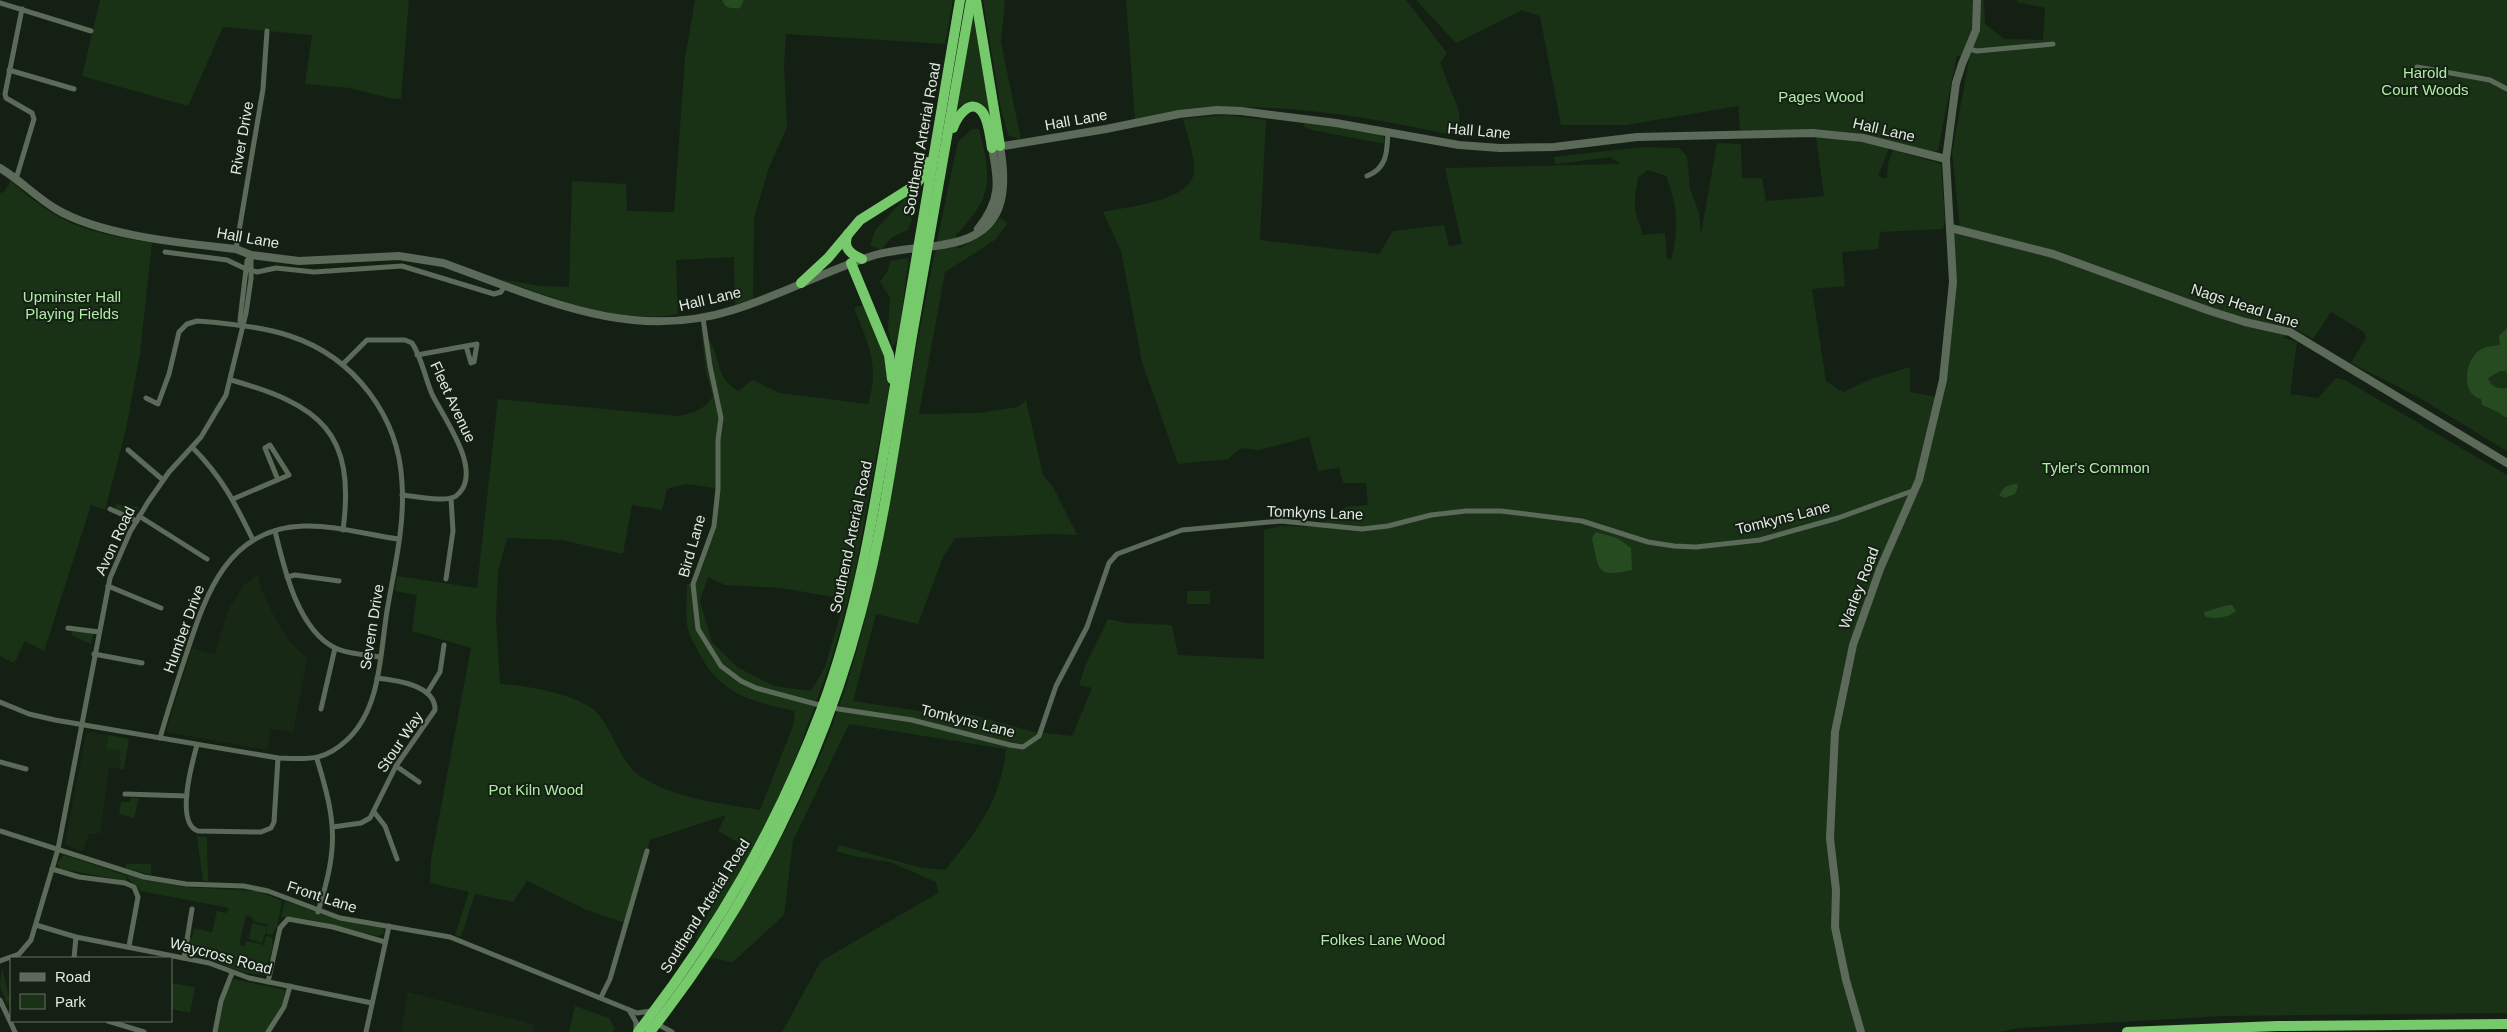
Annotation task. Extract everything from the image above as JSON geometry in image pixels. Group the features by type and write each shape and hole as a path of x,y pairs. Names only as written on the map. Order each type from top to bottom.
{"highway":[{"name":"Southend Arterial Road","path":"650,1032 706,955 758,872 788,812 827,707 858,586 893,394 960,0"},
{"name":"Southend Arterial Road","path":"637,1032 660,1004 716,922 770,829 849,656 871,572 971,0"},
{"path":"976,0 996,147"},
{"path":"938,188 954,125 965,109 973,107 983,113 996,147"},
{"path":"801,283 828,258 850,231 871,211 902,194 918,181 925,170 938,131"},
{"path":"850,231 846,240 847,248 852,254 862,259"},
{"path":"851,263 889,355 893,394"},
{"path":"2127,1032 2311,1025 2507,1024"}],"street":[{"name":"Warley Road","path":"1861,1032 1842,962 1835,927 1836,890 1830,838 1835,732 1849,656 1885,556 1922,470 1946,357 1953,282 1946,159 1956,83 1973,50 1977,0"},
{"path":"0,3 91,31"},
{"path":"16,179 34,119 32,114 6,98 9,70 22,9"},
{"name":"River Drive","path":"236,249 263,89 267,31"},
{"path":"1973,50 2053,44"},
{"path":"2416,68 2490,80 2507,89"},
{"path":"9,70 74,89"},
{"name":"Hall Lane","path":"0,168 56,209 77,220 146,236 236,249 251,256 299,261 379,257 416,258 443,263 570,308 614,319 655,322 703,318 733,310 862,259 897,250 950,244 984,229 1000,206 1004,188 1003,161 996,147 1179,114 1211,110 1241,111 1388,131 1459,145 1516,149 1554,147 1637,137 1829,134 1876,141 1946,159"},
{"path":"1367,176 1382,165 1387,152 1388,131"},
{"path":"1003,161 1005,152 1012,145"},
{"path":"974,234 990,212 997,194 996,147"},
{"name":"Nags Head Lane","path":"1951,228 2054,254 2246,322 2290,332 2507,463"},
{"name":"Hall Lane","path":"165,252 227,260 249,270 276,268 314,272 402,266 494,294 501,292 505,285"},
{"name":"Avon Road","path":"14,957 31,940 58,849 108,586 119,556 138,518 163,480 192,448 217,413 231,380 249,270 247,261 251,256"},
{"name":"Bird Lane","path":"703,318 711,376 721,418 718,440 718,489 714,526 693,584 698,629 720,666 741,681 774,693 827,707"},
{"name":"Severn Drive","path":"146,398 158,404 169,374 176,338 187,324 201,321 282,333 320,348 342,364 374,399 391,429 400,460 402,495 398,539 377,678 368,711 358,727 343,743 317,759"},
{"name":"Fleet Avenue","path":"342,364 363,343 372,339 409,341 415,347 433,395 463,452 464,479 460,491 451,498"},
{"path":"418,354 466,346"},
{"path":"231,380 286,397 313,417 332,437 340,452 346,480 347,502 343,530"},
{"path":"233,499 290,475 270,445 265,448 278,480"},
{"path":"192,448 215,471 233,499 253,540"},
{"path":"128,450 163,480"},
{"name":"Tomkyns Lane","path":"827,707 922,722 1023,747 1039,736 1056,686 1088,627 1109,563 1117,554 1127,548 1182,530 1282,521 1362,529 1388,526 1431,515 1466,511 1501,511 1582,521 1616,533 1674,546 1706,546 1760,540 1915,490"},
{"path":"402,495 451,498 453,531 446,579"},
{"path":"110,509 138,518 207,559"},
{"name":"Humber Drive","path":"160,738 206,597 224,568 253,540 275,531 303,526 398,539"},
{"path":"275,531 287,578 307,620 316,631 335,648 380,658"},
{"path":"287,578 295,575 339,581"},
{"path":"108,586 161,608"},
{"path":"68,628 99,632"},
{"path":"428,693 440,672 444,645"},
{"path":"321,709 335,648"},
{"path":"94,654 142,663"},
{"name":"Stour Way","path":"374,812 396,766 434,714 434,700 428,693 409,684 377,678"},
{"path":"0,702 29,714 197,745 278,758 317,759 328,797 333,827 330,870 318,912"},
{"path":"197,745 191,765 187,796 187,818 194,830 265,832 271,828 274,822 278,758"},
{"path":"0,762 26,770"},
{"path":"396,766 418,782"},
{"path":"124,794 187,796"},
{"path":"333,827 361,823 374,812 385,826 396,859"},
{"name":"Front Lane","path":"0,831 113,869 144,877 186,884 244,886 268,891 318,912 359,922 450,937 629,1010 647,1013 660,1004"},
{"path":"601,997 610,979 648,851"},
{"path":"52,869 80,877 125,882 134,887 138,897 129,946"},
{"path":"184,958 192,909"},
{"path":"268,982 280,928 288,920 333,927 385,942"},
{"name":"Waycross Road","path":"36,925 76,937 208,963 232,973 268,982 372,1003"},
{"path":"366,1032 389,926"},
{"path":"74,957 76,937"},
{"path":"215,1032 221,1001 232,973"},
{"path":"268,1032 284,1007 290,986"},
{"path":"0,1000 10,1021"},
{"path":"629,1010 634,1018 637,1032"},
{"path":"111,1022 144,1032"},
{"path":"656,1023 672,1032"}],"shaded area":[{"path":"2507,328 2507,375 2506,371 2500,371 2488,378 2495,387 2507,388 2507,417 2505,417 2482,405 2481,399 2474,396 2470,390 2467,376 2468,368 2475,354 2490,346 2500,345 2499,336"},
{"path":"2017,484 2018,487 2015,494 2004,498 1999,495 2005,487"},
{"path":"1596,532 1617,538 1631,548 1632,570 1612,573 1601,569 1598,565 1592,538"},
{"path":"258,574 262,591 273,614 288,639 307,659 293,732 270,729 268,750 166,732 192,648 215,654 228,610 244,585"},
{"path":"2232,605 2236,611 2221,618 2205,616 2204,612"},
{"path":"90,732 129,739 125,768 109,768 100,833 89,834 82,852 65,844 86,734"},
{"path":"408,992 535,1025 534,1032 401,1032"}],"green space":[{"path":"100,0 409,0 401,98 394,99 350,88 305,84 312,35 223,27 188,106 82,76"},
{"path":"695,0 953,0 945,44 786,34 784,65 787,127 768,170 754,218 753,299 735,305 734,257 676,260 678,314 632,316 609,313 564,301 499,279 540,286 569,287 572,181 626,184 627,211 674,212 685,58"},
{"path":"983,0 1005,0 1001,42 1021,140 1008,135 1000,105"},
{"path":"1126,0 1406,0 1447,53 1440,63 1459,111 1459,134 1448,134 1331,113 1253,107 1214,108 1135,119"},
{"path":"1416,0 1984,0 1985,24 2004,39 2043,40 2045,8 2017,2 2017,0 2507,0 2507,451 2418,397 2351,363 2366,338 2364,332 2331,312 2313,339 2293,328 2283,338 2297,342 2290,394 2318,398 2336,378 2345,380 2507,475 2507,1013 2224,1016 2020,1028 1998,1032 782,1032 821,961 938,893 936,882 890,862 853,856 836,851 839,845 918,867 945,870 986,814 999,784 1003,767 1006,749 849,724 793,841 784,915 733,962 710,958 786,830 818,762 855,658 886,522 936,245 958,142 972,129 979,129 986,161 986,186 983,198 977,209 956,235 958,249 980,237 1000,218 1008,223 995,240 945,272 919,414 978,413 1018,407 1026,400 1043,475 1053,487 1077,535 1053,534 955,538 943,557 918,624 876,614 853,701 919,711 974,715 1030,731 1072,736 1092,688 1079,685 1086,664 1108,619 1126,623 1172,625 1178,655 1264,659 1264,530 1281,526 1317,527 1346,507 1368,505 1366,483 1343,483 1339,468 1318,471 1309,437 1258,450 1241,448 1228,459 1178,464 1142,362 1121,251 1103,212 1158,201 1184,189 1192,180 1194,169 1193,157 1183,119 1224,115 1266,120 1260,240 1379,254 1393,231 1444,225 1449,246 1462,244 1445,168 1618,164 1620,163 1610,157 1556,164 1553,157 1642,147 1679,148 1687,156 1690,189 1699,213 1701,234 1717,143 1741,144 1742,178 1762,178 1766,201 1824,196 1816,137 1861,141 1889,148 1878,176 1887,179 1888,163 1893,150 1941,164 1945,220 1943,229 1880,232 1878,249 1842,252 1845,286 1812,289 1826,381 1843,392 1871,379 1910,367 1910,392 1938,397 1951,317 1951,228 1960,230 1952,152 1969,60 1957,55 1938,150 1933,152 1848,132 1818,130 1740,131 1738,106 1626,125 1561,125 1540,16 1522,10 1456,43","holes":["1648,170 1666,176 1673,197 1676,218 1671,260 1667,259 1665,233 1642,235 1635,207 1638,177"]},
{"path":"974,5 995,127 988,112 975,102 961,105 954,116"},
{"path":"1305,123 1349,128 1383,135 1385,144 1312,130 1303,126"},
{"name":"Upminster Hall Playing Fields","path":"11,181 45,209 76,225 92,231 152,243 140,354 126,429 105,510 91,505 44,651 25,641 14,663 0,656 0,193 4,192"},
{"path":"907,196 916,198 915,211 908,230 892,237 881,250 870,245 876,229"},
{"path":"909,258 898,340 892,347 888,329 890,297 880,282 888,271 890,261"},
{"name":"Pot Kiln Wood","path":"865,304 884,353 889,388 853,583 831,661 794,763 745,869 701,941 695,939 725,881 729,867 746,850 746,847 718,831 726,815 650,840 625,923 587,910 527,881 513,902 475,894 461,937 455,935 469,892 430,883 431,860 471,648 412,631 417,595 395,591 397,576 477,588 498,399 679,416 694,412 707,404 713,396 706,372 701,328 712,345 723,377 732,387 739,391 752,380 780,393 868,404 873,378 873,366 868,344 854,308","holes":["686,484 715,488 712,526 693,584 687,584 687,619 691,638 707,666 716,678 727,687 738,694 764,704 795,711 793,726 760,810 698,799 653,784 640,776 627,763 605,723 592,709 581,702 553,692 524,686 500,684 496,619 498,571 507,538 562,540 623,554 632,505 662,510 667,489","708,577 725,585 781,588 845,599 825,667 811,691 774,686 737,667 712,642 700,601"]},
{"path":"115,504 139,507 133,517 116,509"},
{"path":"1187,591 1210,591 1210,604 1187,604"},
{"path":"73,631 94,633 91,644 71,635"},
{"path":"109,735 129,739 123,769 120,769 121,761 119,760 121,751 106,748"},
{"path":"131,798 139,798 134,818 119,814 121,802 130,802"},
{"path":"197,836 207,837 208,881 203,881"},
{"path":"64,855 125,875 127,881 61,869 57,864"},
{"path":"126,864 151,864 151,875 126,868"},
{"path":"126,875 184,887 257,891 282,901 277,927 272,935 266,934 268,925 254,921 252,917 246,916 239,945 245,946 246,941 264,945 266,936 272,937 273,945 265,976 235,970 214,961 186,953 189,937 192,938 194,928 212,932 217,911 227,913 229,908 140,891"},
{"path":"285,901 338,920 383,928 384,933 378,936 317,921 281,917"},
{"path":"252,923 267,927 262,943 249,939"},
{"path":"2,967 10,1002 7,1004 0,986"},
{"path":"233,979 285,990 281,1008 266,1032 217,1032 223,1001"},
{"path":"172,983 195,987 190,1013 172,1009"},
{"path":"575,1006 609,1018 615,1029 613,1032 569,1032"}],"waterway":[{"path":"727,0 729,3 737,4 739,0"}],"park label":[{"name":"Harold Court Woods","path":"2425,82"},
{"name":"Pages Wood","path":"1821,97"},
{"name":"Tyler's Common","path":"2096,468"},
{"name":"Folkes Lane Wood","path":"1383,940"}]}
